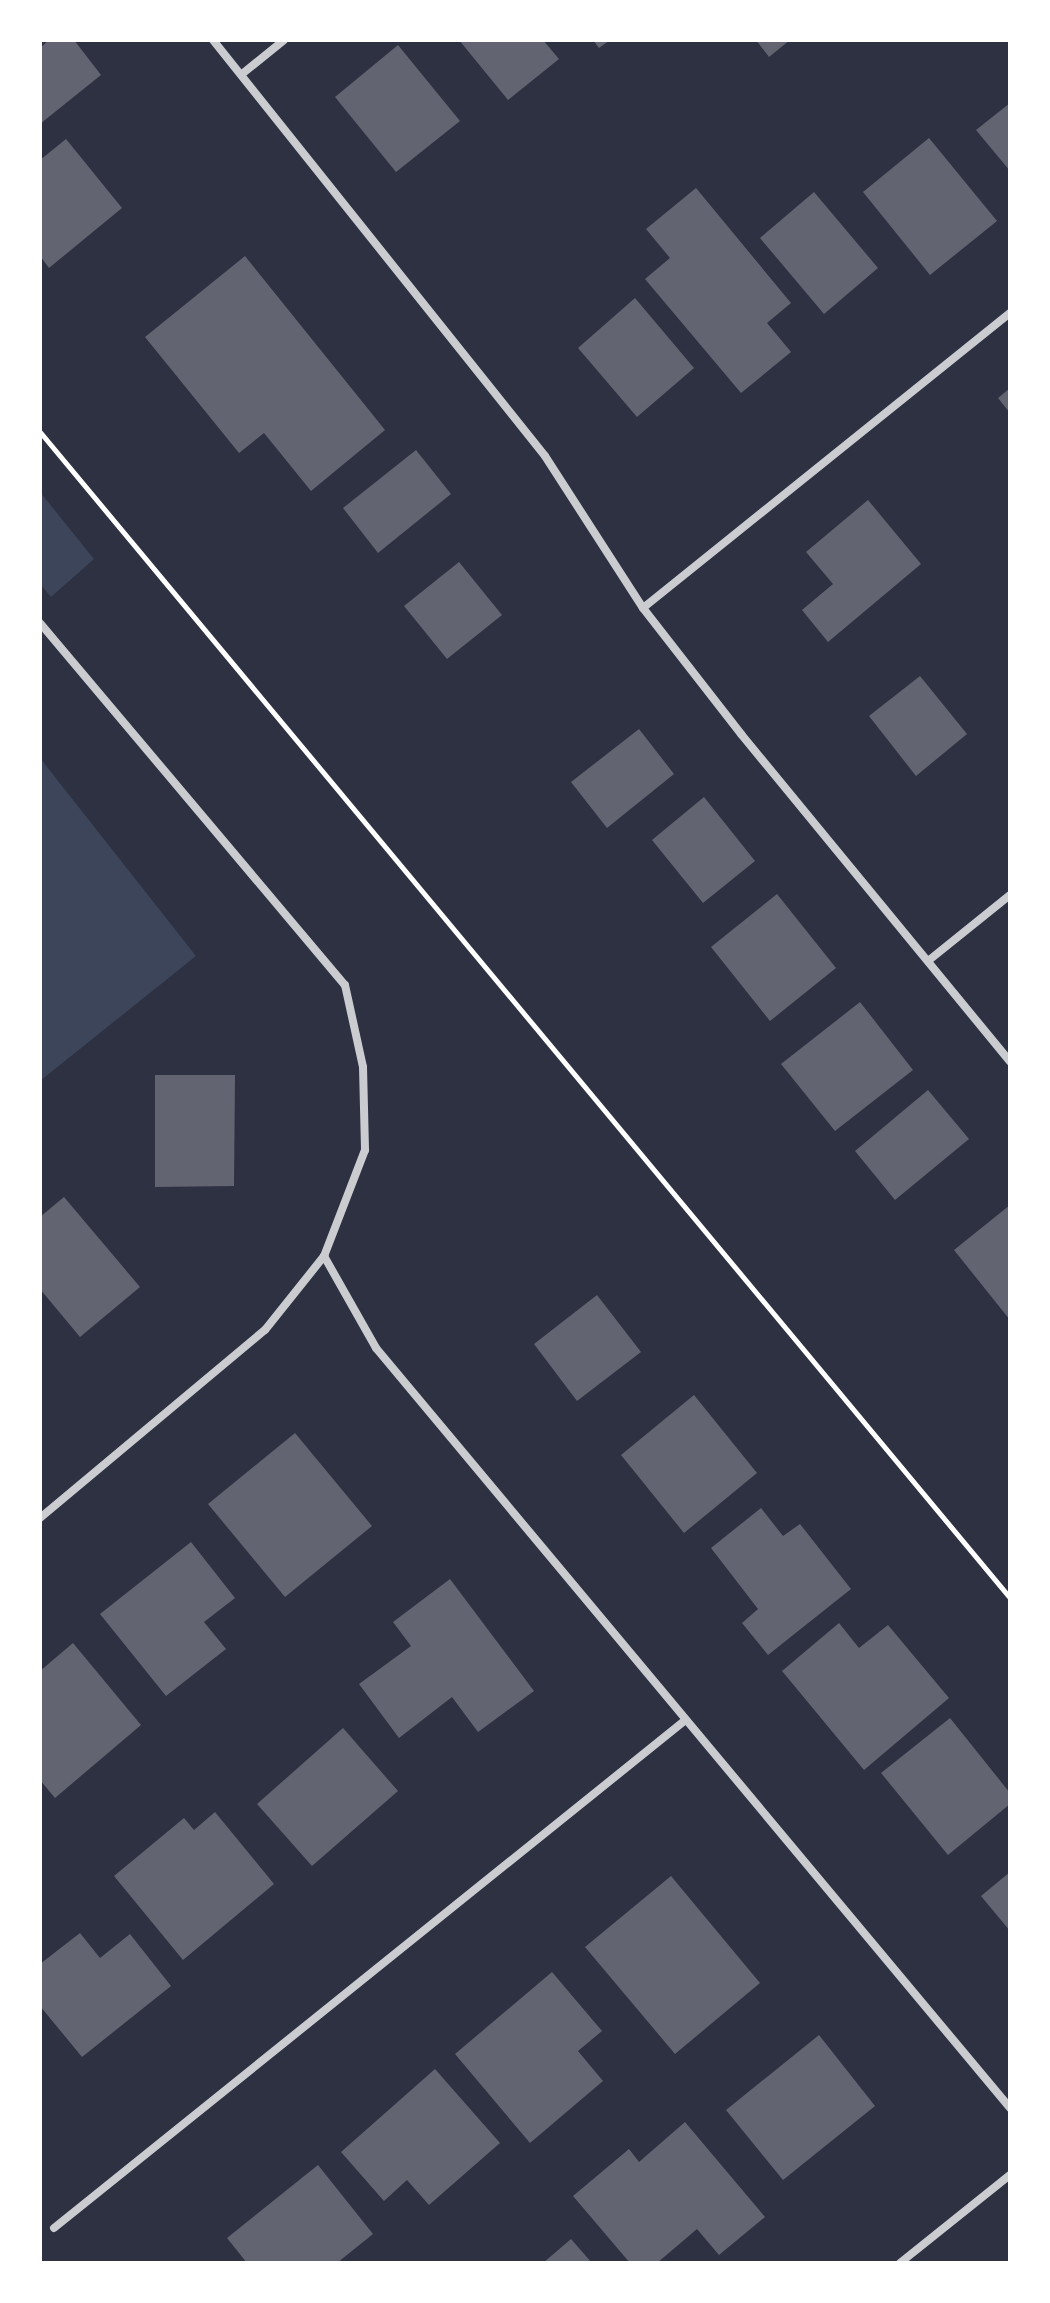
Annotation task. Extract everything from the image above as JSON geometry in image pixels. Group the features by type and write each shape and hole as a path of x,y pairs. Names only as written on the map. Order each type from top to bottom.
{"street":[{"path":"213,40 545,456 643,608 1010,1062"},
{"path":"242,74 284,40"},
{"path":"643,608 1010,313"},
{"path":"40,623 345,985 363,1067 365,1150 324,1256 265,1330 40,1518"},
{"path":"928,961 1010,895"},
{"path":"324,1256 376,1348 683,1722 1010,2108"},
{"path":"54,2228 683,1722"},
{"path":"900,2263 1010,2175"}],"path":[{"path":"40,432 1010,1598"}],"shaded area":[{"path":"40,492 94,559 51,597 40,584"},
{"path":"40,758 196,956 40,1081"}],"building":[{"path":"49,40 74,40 101,75 40,124 40,48"},
{"path":"459,40 543,40 559,59 508,100"},
{"path":"593,40 610,40 599,48"},
{"path":"756,40 790,40 769,57"},
{"path":"398,45 460,121 396,172 335,97"},
{"path":"1010,103 1010,171 976,130"},
{"path":"929,138 997,221 930,275 863,192"},
{"path":"66,139 122,208 49,268 40,256 40,160"},
{"path":"696,188 791,303 767,323 791,352 741,393 645,279 670,258 646,229"},
{"path":"814,192 878,268 824,314 760,238"},
{"path":"245,256 385,430 311,491 264,433 239,453 145,337"},
{"path":"635,298 694,368 637,417 578,348"},
{"path":"1010,388 1010,413 998,398"},
{"path":"416,450 451,494 378,553 343,508"},
{"path":"868,500 921,564 828,642 802,610 833,584 806,552"},
{"path":"459,562 502,615 447,659 404,606"},
{"path":"920,676 967,734 916,776 869,716"},
{"path":"639,729 674,774 607,828 571,782"},
{"path":"704,797 755,861 703,903 652,840"},
{"path":"777,894 836,968 770,1021 711,947"},
{"path":"860,1002 913,1070 835,1131 781,1064"},
{"path":"155,1075 235,1075 234,1186 155,1187"},
{"path":"928,1090 969,1139 895,1200 855,1151"},
{"path":"64,1197 140,1287 80,1337 40,1289 40,1217"},
{"path":"1010,1205 1010,1320 954,1250"},
{"path":"597,1295 641,1352 577,1401 534,1344"},
{"path":"694,1395 757,1473 684,1533 621,1455"},
{"path":"295,1433 372,1526 285,1597 208,1504"},
{"path":"761,1508 783,1536 800,1524 851,1589 768,1655 742,1623 758,1609 711,1548"},
{"path":"191,1542 235,1598 204,1622 226,1649 166,1696 100,1614"},
{"path":"450,1579 534,1691 478,1732 452,1697 399,1738 359,1684 411,1646 393,1622"},
{"path":"839,1623 859,1648 888,1625 949,1698 864,1770 782,1671"},
{"path":"73,1643 141,1725 55,1798 40,1780 40,1671"},
{"path":"950,1718 1010,1793 1010,1804 948,1855 881,1773"},
{"path":"343,1728 398,1791 312,1866 257,1804"},
{"path":"215,1812 274,1884 183,1960 114,1876 184,1818 194,1830"},
{"path":"1010,1872 1010,1931 981,1896"},
{"path":"671,1876 760,1983 675,2054 585,1947"},
{"path":"80,1933 100,1958 130,1934 171,1986 82,2057 40,2006 40,1964"},
{"path":"552,1972 602,2031 578,2051 603,2081 530,2143 455,2054"},
{"path":"819,2035 875,2106 783,2180 726,2110"},
{"path":"435,2069 500,2143 429,2205 407,2180 384,2201 341,2152"},
{"path":"685,2122 765,2217 719,2255 697,2229 657,2263 630,2263 573,2196 629,2149 639,2162"},
{"path":"318,2165 373,2234 337,2263 247,2263 227,2238"},
{"path":"571,2239 592,2263 543,2263"}]}
